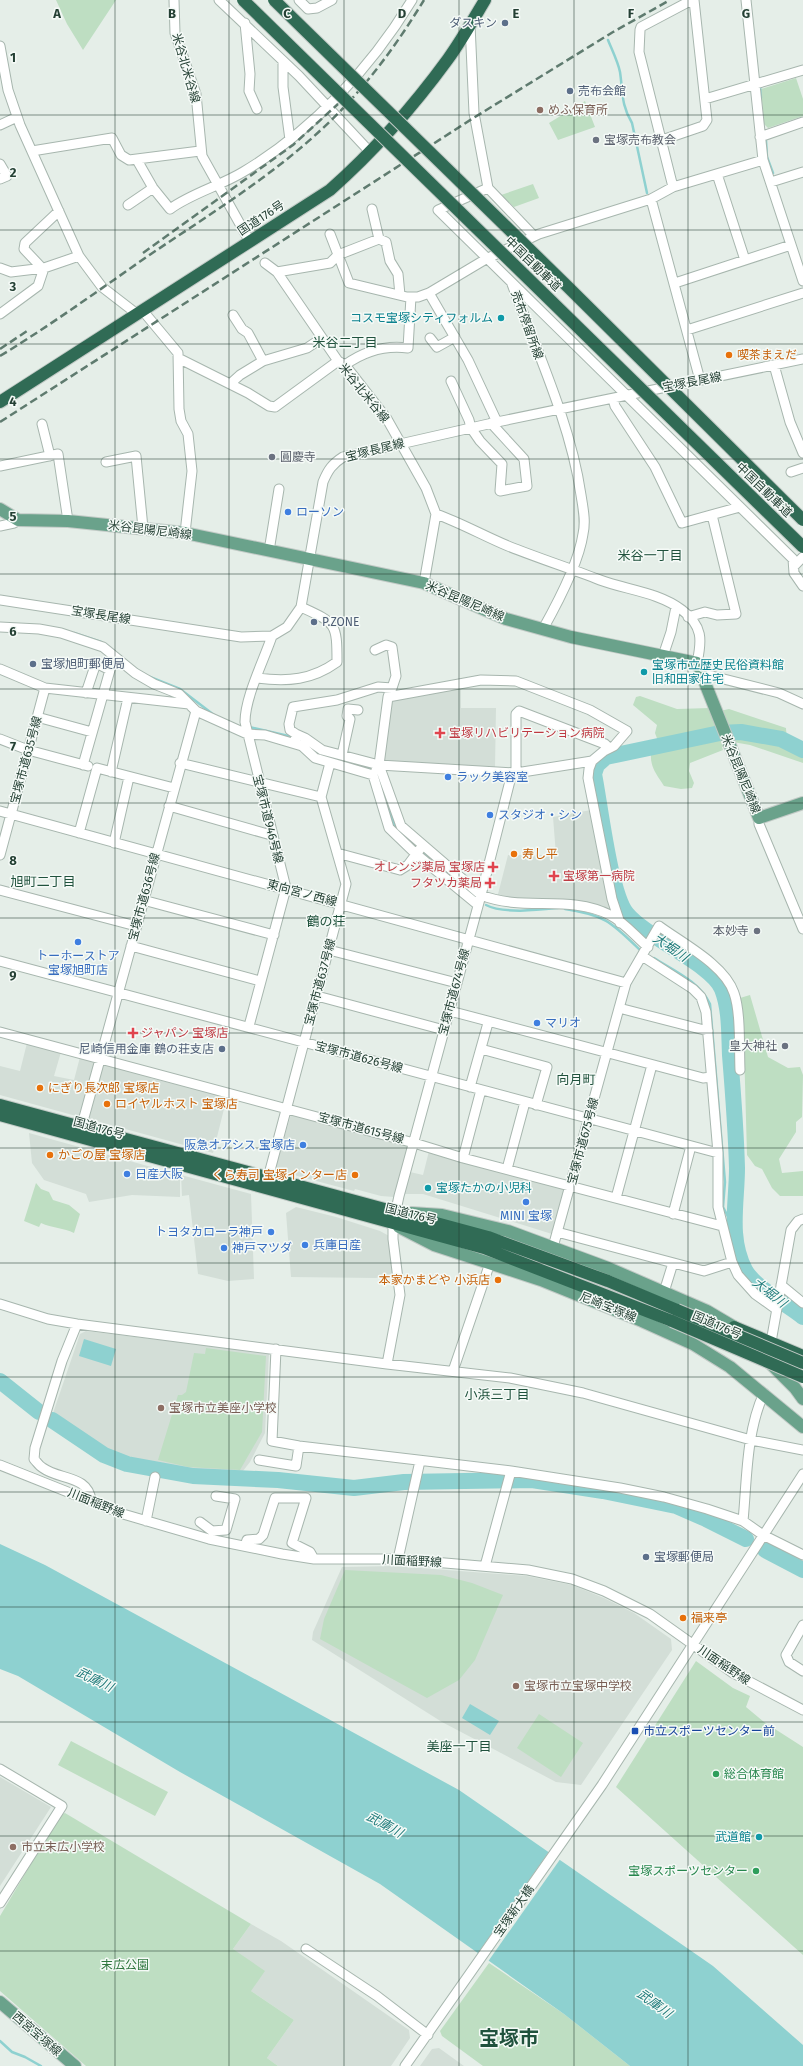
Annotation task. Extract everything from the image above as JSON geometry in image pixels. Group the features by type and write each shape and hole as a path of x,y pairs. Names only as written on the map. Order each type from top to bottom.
{"highway":[{"name":"中国自動車道","path":"243,0 803,548"},
{"name":"中国自動車道","path":"274,0 568,287 803,520"},
{"name":"国道176号","path":"0,402 330,190 370,152 408,110 449,58 485,0"},
{"name":"国道176号","path":"0,1104 80,1132 510,1257 674,1315 803,1363"},
{"name":"国道176号","path":"0,1115 80,1132 268,1178 488,1237 608,1281 674,1315 803,1377"},
{"path":"734,1327 803,1356"}],"main road":[{"path":"0,509 18,520"},
{"name":"米谷昆陽尼崎線","path":"18,520 68,521 184,533 424,583 506,619 571,636 663,656 698,668 759,818 803,803"},
{"path":"396,1212 442,1215 508,1231 553,1247 707,1311 734,1327 795,1388 803,1399"},
{"name":"尼崎宝塚線","path":"394,1224 434,1245 541,1280 642,1321 693,1344 730,1367 764,1393 803,1427"},
{"name":"西宮宝塚線","path":"0,2002 75,2066"}],"street":[{"name":"米谷北米谷線","path":"174,0 175,33 196,94 200,151 250,242"},
{"path":"219,0 245,23 328,106 370,152"},
{"path":"300,0 308,9 317,8 332,0"},
{"path":"137,160 154,188 170,209 183,200 218,186 244,172 290,140 328,106 364,68 402,17 411,0"},
{"path":"662,140 703,126 707,120 693,0 641,27 640,30 639,52 673,187"},
{"path":"746,0 763,160 803,281"},
{"path":"245,23 250,74 249,91 257,109"},
{"path":"470,24 474,113 488,188 534,236"},
{"path":"0,46 8,90 17,117 78,256 102,287 140,313 178,353 180,359 178,378 179,409 181,421 188,434 192,471 184,533"},
{"path":"283,62 283,87 290,140"},
{"path":"705,99 803,70"},
{"path":"0,125 17,117"},
{"path":"760,137 803,122"},
{"path":"32,150 112,138 121,155 129,160 200,151"},
{"path":"330,234 350,283 400,296 418,297 429,293 486,259 534,236 651,199 673,187 763,160"},
{"path":"0,164 7,176 0,179"},
{"path":"771,182 803,172"},
{"path":"717,174 745,260"},
{"path":"128,205 154,188"},
{"name":"売布停留所線","path":"488,188 438,210 512,283 575,460 584,513 584,533 577,560 571,569 543,629"},
{"path":"651,199 675,283 700,380"},
{"path":"372,209 379,239"},
{"path":"43,268 24,249 25,243 59,212"},
{"path":"276,272 330,263 338,255 379,239 386,242 390,261 398,274 400,296"},
{"path":"675,283 791,245"},
{"path":"0,268 11,272 43,268 78,256"},
{"name":"米谷北米谷線","path":"265,263 276,272 322,338 387,419 426,488 436,514"},
{"path":"0,314 38,286 43,268"},
{"path":"512,283 793,559 794,573 803,586"},
{"path":"429,293 468,360 494,423 524,458 527,486 500,491 502,464 480,441 471,428 469,420 451,380"},
{"path":"687,330 803,293"},
{"path":"180,359 230,384 269,406 275,406 341,363 370,352 394,346 408,348 411,297"},
{"path":"233,315 242,328 248,332 263,361"},
{"path":"430,338 436,347 455,337"},
{"path":"230,384 240,374 263,361 307,348 322,338"},
{"name":"宝塚長尾線","path":"0,600 241,637 272,636 287,626 301,607 324,482 328,470 343,457 400,443 558,409 803,359"},
{"path":"774,364 790,422 803,453"},
{"path":"613,399 630,430 655,467 682,523 740,507"},
{"path":"42,424 50,456"},
{"path":"0,466 58,454 68,521"},
{"path":"106,462 136,456 143,528"},
{"path":"790,472 803,468"},
{"path":"270,551 279,489"},
{"path":"424,583 436,514 460,523 508,546 612,584 651,594 676,607 688,617 700,632 701,643 698,668 779,694 803,704"},
{"path":"688,617 705,612 717,615 736,614 712,515"},
{"path":"0,526 14,523 18,520"},
{"path":"794,566 803,557"},
{"path":"257,678 271,679 305,677 319,674 337,662 337,634 332,623 301,607"},
{"path":"663,656 672,632 676,607"},
{"path":"0,627 39,629 79,638 103,647 135,673 154,684 180,694 192,707"},
{"name":"宝塚市道946号線","path":"272,636 245,712 246,729 271,835 286,888"},
{"path":"375,650 386,645 392,647 396,676 390,693 376,771 389,828 481,895 496,901 515,904 561,902 580,904 612,916 649,945"},
{"path":"83,765 110,670 96,663 86,693"},
{"path":"0,668 45,688 192,707 246,729 265,735 306,738 322,750 342,755 376,771"},
{"path":"481,680 516,681 590,710 627,731 614,746 592,761 514,773 376,771 330,763 315,758 295,738 290,730 289,724 293,707 337,700 378,687 390,693 481,680"},
{"name":"宝塚市道635号線","path":"0,855 45,688"},
{"path":"111,772 128,698"},
{"name":"宝塚市道636号線","path":"80,1132 174,788 192,707"},
{"path":"342,755 350,719 347,716 348,709 358,710"},
{"name":"宝塚市道674号線","path":"387,1364 400,1295 393,1239 396,1212 468,939 514,773 516,714 519,711 605,744 609,748"},
{"path":"37,717 92,732"},
{"path":"0,739 28,750 174,788"},
{"path":"592,761 588,778 612,899 620,923"},
{"path":"180,763 260,784 321,797 330,763"},
{"path":"79,833 97,768"},
{"path":"114,843 129,777"},
{"name":"宝塚市道637号線","path":"268,1178 346,884 321,797"},
{"path":"168,806 271,835"},
{"name":"東向宮ノ西線","path":"0,811 114,843 341,903 626,983"},
{"path":"759,818 759,824 800,913 803,929"},
{"path":"337,853 400,870 405,868 420,850"},
{"path":"420,850 478,905"},
{"path":"249,1026 286,888"},
{"path":"0,890 136,926"},
{"path":"143,900 274,935"},
{"name":"宝塚市道675号線","path":"553,1247 626,983 658,929 706,960 729,982 734,994 740,1070"},
{"path":"131,946 260,981"},
{"path":"329,950 457,983"},
{"path":"642,956 693,988 701,997 706,1012 708,1031 718,1153 718,1207 722,1226 732,1262 738,1275 755,1294 777,1307"},
{"name":"宝塚市道626号線","path":"0,961 249,1026 635,1132 718,1153"},
{"path":"317,996 444,1030"},
{"path":"619,1008 708,1031"},
{"path":"450,1011 488,1023 703,1078 711,1077"},
{"path":"470,1086 488,1023"},
{"name":"宝塚市道615号線","path":"0,1032 286,1108 414,1143 462,1158 722,1226"},
{"path":"480,1050 547,1067 536,1105"},
{"path":"616,1198 652,1065"},
{"path":"462,1158 481,1090"},
{"path":"506,1169 525,1102"},
{"path":"673,1214 691,1146"},
{"path":"771,1342 791,1230 798,1221 803,1219"},
{"path":"557,1232 704,1271 732,1262"},
{"path":"453,1371 490,1263"},
{"path":"664,1292 673,1263"},
{"path":"781,1288 803,1303"},
{"path":"0,1304 48,1319 77,1324 276,1348 387,1364 510,1378 583,1393 751,1440 803,1450"},
{"path":"77,1324 34,1448 34,1459 43,1468 86,1485 90,1493 91,1501"},
{"path":"276,1348 272,1441 299,1446 576,1480 664,1497 743,1522 763,1535 803,1555"},
{"path":"743,1522 751,1440 758,1407 764,1393"},
{"path":"259,1460 296,1466 299,1446"},
{"path":"398,1559 420,1461"},
{"name":"川面稲野線","path":"0,1465 123,1514 146,1521 211,1535 245,1546 314,1558 398,1559 485,1566 528,1570 572,1579 633,1605 665,1624 733,1673 803,1710"},
{"path":"485,1566 511,1471"},
{"name":"宝塚新大橋","path":"405,2066 596,1794 803,1474"},
{"path":"146,1521 155,1477"},
{"path":"200,1522 211,1535 226,1530 235,1499 216,1496"},
{"path":"245,1546 247,1540 259,1539 263,1535 275,1498 306,1498 292,1543 310,1552 314,1558"},
{"path":"803,1625 786,1655 789,1662 803,1671"},
{"path":"0,1769 62,1806 0,1903"},
{"path":"306,1949 431,2031"}],"shaded area":[{"name":"宝塚リハビリテーション病院","path":"461,687 461,708 496,708 495,768 383,762 389,702 394,698"},
{"name":"宝塚第一病院","path":"591,810 614,910 605,909 604,906 560,899 497,898 508,855 556,855 553,817"},
{"path":"27,1043 61,1052 54,1076 74,1080 80,1057 92,1060 95,1064 80,1117 0,1095 0,1066 20,1071"},
{"path":"107,1064 150,1075 150,1078 227,1097 213,1153 89,1119 103,1066"},
{"path":"291,1114 406,1144 408,1147 394,1197 381,1196 355,1189 354,1191 275,1170"},
{"name":"日産大阪","path":"29,1133 180,1175 180,1197 132,1195 89,1202 86,1194 44,1180 32,1163"},
{"path":"429,1151 561,1187 564,1191 552,1234 423,1194 404,1194 410,1172 423,1175"},
{"name":"神戸マツダ","path":"181,1175 251,1194 254,1279 228,1281 198,1274 189,1195 182,1196"},
{"path":"296,1207 336,1217 380,1231 391,1237 393,1274 376,1278 291,1277 286,1213"},
{"name":"宝塚市立美座小学校","path":"86,1331 269,1353 265,1433 250,1462 239,1476 175,1471 112,1456 52,1416 80,1334"},
{"name":"宝塚市立宝塚中学校","path":"393,1566 527,1576 572,1585 604,1598 634,1613 671,1639 672,1650 581,1785 556,1782 442,1722 312,1640 313,1632 342,1567"},
{"name":"市立末広小学校","path":"0,1777 51,1807 0,1886"},
{"path":"251,1924 281,1941 409,2030 410,2038 391,2066 278,2066 267,2058 294,2020 251,1991 233,1949"},
{"path":"439,2048 464,2066 420,2066 432,2049"}],"green space":[{"path":"56,0 116,0 83,50 67,24"},
{"path":"796,78 803,99 803,116 768,128 764,124 761,89"},
{"path":"585,101 595,127 558,140 549,123"},
{"path":"533,184 539,198 514,207 501,195"},
{"path":"640,696 677,709 710,708 725,746 722,747 723,750 690,763 689,771 694,783 692,788 681,789 664,786 653,767 651,754 659,752 661,749 655,733 657,725 633,705 636,697"},
{"path":"729,709 786,728 789,738 803,744 803,763 750,745 733,742 720,711"},
{"path":"750,995 768,1057 788,1068 800,1067 803,1075 802,1117 796,1122 796,1132 779,1159 782,1173 803,1171 803,1196 780,1196 772,1188 762,1169 755,1166 747,1155 744,1047 730,1001"},
{"path":"36,1183 41,1189 49,1192 53,1200 69,1205 80,1214 74,1233 41,1223 39,1227 24,1221"},
{"path":"206,1348 266,1356 262,1432 240,1470 188,1467 158,1460 178,1395 182,1395 186,1392 194,1353 205,1354"},
{"path":"345,1570 441,1575 472,1583 503,1595 475,1660 459,1680 427,1698 320,1639 324,1619"},
{"name":"宝塚スポーツセンター","path":"696,1661 733,1688 750,1696 746,1707 764,1722 803,1747 803,1955 616,1787"},
{"path":"539,1714 583,1743 561,1777 517,1748"},
{"path":"71,1741 168,1792 155,1816 58,1765"},
{"name":"末広公園","path":"65,1813 251,1924 233,1949 265,1971 251,1991 294,2020 267,2058 278,2066 86,2066 0,1991 0,1916 60,1815"},
{"path":"489,1963 564,2014 630,2066 483,2066 442,2036 440,2031"}],"water":[{"path":"84,1339 116,1349 111,1366 79,1356"},
{"name":"武庫川","path":"0,1544 45,1565 459,1790 713,1966 803,2045 803,2066 630,2066 564,2014 380,1884 180,1772 18,1676 0,1669"},
{"path":"470,1704 499,1721 490,1735 462,1718"}],"pier":[{"path":"550,1850 561,1858 487,1963 476,1956"}],"waterway":[{"path":"608,40 619,68 624,104 632,123 647,193"},
{"path":"760,86 761,98"},
{"path":"766,141 767,157 773,173"},
{"path":"74,633 101,642"},
{"path":"150,677 180,689 214,715"},
{"path":"249,727 293,737"},
{"name":"大堀川","path":"803,750 781,739 741,732 720,733 606,757 597,765 594,774 611,869 621,903 627,914 636,923 706,970 716,980 722,989 725,997 729,1022 737,1168 735,1233 740,1258 745,1270 756,1283 803,1317"},
{"path":"313,751 320,755 375,770"},
{"path":"383,789 396,830"},
{"path":"421,851 463,887"},
{"path":"486,905 502,910 558,908"},
{"path":"565,909 590,914 608,922 623,933 641,951"},
{"path":"654,958 693,983 710,1004 725,1182 723,1207 734,1228"},
{"path":"0,1381 39,1412"},
{"path":"52,1420 104,1455 127,1464 193,1476 278,1480 354,1488 404,1482 532,1480 603,1491 676,1506 746,1539"},
{"path":"765,1550 803,1570"},
{"path":"0,2041 12,2052 41,2066"}],"railway":[{"path":"0,356 56,320 238,195 303,146 352,99 390,51 424,0"},
{"path":"0,422 475,117 613,32 670,0"},
{"path":"143,253 293,145 338,104"},
{"path":"0,349 27,331"}],"place":[{"name":"ダスキン","path":"505,23"},
{"name":"売布会館","path":"570,91"},
{"name":"めふ保育所","path":"540,110"},
{"name":"宝塚売布教会","path":"596,140"},
{"name":"コスモ宝塚シティフォルム","path":"501,318"},
{"name":"喫茶まえだ","path":"729,355"},
{"name":"圓慶寺","path":"272,457"},
{"name":"ローソン","path":"288,512"},
{"name":"P.ZONE","path":"314,622"},
{"name":"宝塚旭町郵便局","path":"33,664"},
{"name":"宝塚市立歴史民俗資料館 旧和田家住宅","path":"644,672"},
{"name":"宝塚リハビリテーション病院","path":"440,733"},
{"name":"ラック美容室","path":"448,777"},
{"name":"スタジオ・シン","path":"490,815"},
{"name":"寿し平","path":"514,854"},
{"name":"オレンジ薬局 宝塚店","path":"493,867"},
{"name":"宝塚第一病院","path":"554,876"},
{"name":"フタツカ薬局","path":"490,883"},
{"name":"本妙寺","path":"757,931"},
{"name":"トーホーストア 宝塚旭町店","path":"78,942"},
{"name":"マリオ","path":"537,1023"},
{"name":"ジャパン 宝塚店","path":"133,1033"},
{"name":"皇大神社","path":"785,1046"},
{"name":"尼崎信用金庫 鶴の荘支店","path":"222,1049"},
{"name":"にぎり長次郎 宝塚店","path":"40,1088"},
{"name":"ロイヤルホスト 宝塚店","path":"107,1104"},
{"name":"阪急オアシス 宝塚店","path":"303,1145"},
{"name":"かごの屋 宝塚店","path":"50,1155"},
{"name":"日産大阪","path":"127,1174"},
{"name":"くら寿司 宝塚インター店","path":"355,1175"},
{"name":"宝塚たかの小児科","path":"428,1188"},
{"name":"MINI 宝塚","path":"526,1202"},
{"name":"トヨタカローラ神戸","path":"271,1232"},
{"name":"兵庫日産","path":"305,1245"},
{"name":"神戸マツダ","path":"224,1248"},
{"name":"本家かまどや 小浜店","path":"498,1280"},
{"name":"宝塚市立美座小学校","path":"161,1408"},
{"name":"宝塚郵便局","path":"646,1557"},
{"name":"福来亭","path":"683,1618"},
{"name":"宝塚市立宝塚中学校","path":"516,1686"},
{"name":"市立スポーツセンター前","path":"635,1731"},
{"name":"総合体育館","path":"716,1774"},
{"name":"武道館","path":"759,1837"},
{"name":"市立末広小学校","path":"13,1847"},
{"name":"宝塚スポーツセンター","path":"756,1871"}],"district":[{"name":"米谷二丁目","path":"345,342"},
{"name":"米谷一丁目","path":"650,555"},
{"name":"旭町二丁目","path":"43,881"},
{"name":"鶴の荘","path":"326,921"},
{"name":"向月町","path":"576,1079"},
{"name":"小浜三丁目","path":"497,1394"},
{"name":"美座一丁目","path":"459,1746"},
{"name":"宝塚市","path":"509,2038"}]}
